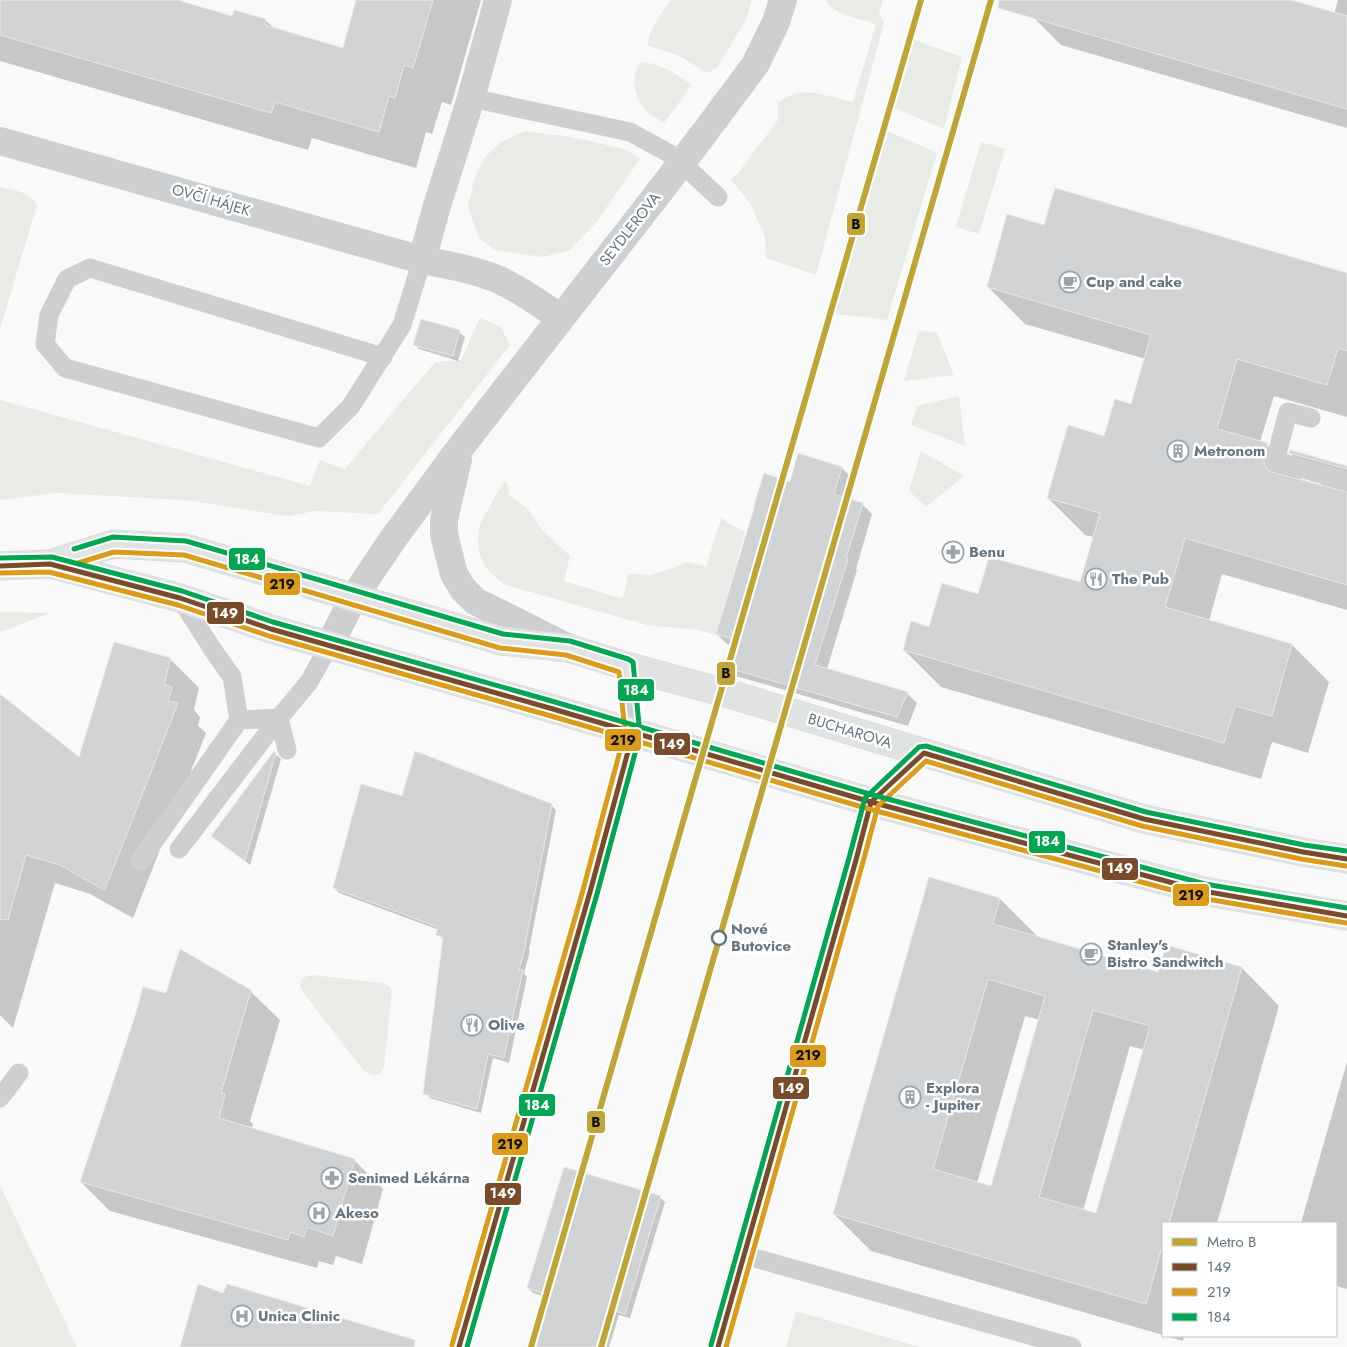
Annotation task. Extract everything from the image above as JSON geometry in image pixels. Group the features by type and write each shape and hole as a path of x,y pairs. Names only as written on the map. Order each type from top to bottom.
{"main road":[{"name":"BUCHAROVA","path":"0,566 50,564 113,544 185,548 502,641 568,648 736,696 1144,818 1303,852 1347,859"},
{"name":"BUCHAROVA","path":"50,564 180,598 249,622 329,646 544,706 871,802 1203,891 1347,916"}],"street":[{"path":"422,260 471,98 498,0"},
{"name":"SEYDLEROVA","path":"354,597 393,539 460,448 732,98 755,65 776,22 783,0"},
{"name":"OVČÍ HÁJEK","path":"0,140 422,260 468,269 498,279 524,292 561,318"},
{"name":"SEYDLEROVA","path":"460,448 444,520 446,548 454,574 463,589 475,601 568,648"},
{"path":"329,646 354,597"}],"lane":[{"path":"471,98 630,132 674,156 718,197"},
{"path":"383,357 90,268 67,279 49,315 45,344 65,368 319,438 352,406 383,357 402,325 422,260"},
{"path":"1311,418 1288,412 1274,461 1347,481"},
{"path":"140,861 239,720 232,677 180,598"},
{"path":"179,849 279,718 309,682 329,646"},
{"path":"459,1347 590,892 633,733 626,666"},
{"path":"239,720 279,718"},
{"path":"279,718 287,750"},
{"path":"718,1347 871,802 924,753"},
{"path":"0,1098 19,1073"},
{"path":"744,1255 1072,1347"}],"shaded area":[{"path":"671,0 752,0 746,20 716,69 706,73 680,56 648,46 653,28"},
{"path":"825,0 883,0 879,13 884,23 816,275 766,258 765,236 750,203 731,180 778,120 778,103 787,97 796,94 814,93 853,102 876,24 841,13"},
{"path":"906,37 962,57 944,129 886,104"},
{"path":"642,62 668,70 692,85 664,123 644,109 637,96 634,84 636,72"},
{"path":"879,127 937,153 887,320 826,313"},
{"path":"524,131 571,137 625,149 640,159 595,224 569,251 542,257 495,250 479,238 468,207 474,180 485,157 501,142"},
{"path":"981,142 1005,149 979,234 956,227"},
{"path":"0,187 26,194 37,205 0,329"},
{"path":"480,318 501,327 510,345 378,514 316,511 288,516 185,500 56,493 0,500 0,400 310,486 320,460 345,469 435,362 461,360"},
{"path":"919,330 937,333 954,375 904,381"},
{"path":"959,396 965,446 911,425 917,406"},
{"path":"921,451 964,476 926,507 909,491"},
{"path":"504,481 508,485 509,495 528,509 542,530 570,556 564,581 623,599 628,574 651,575 686,562 706,566 722,517 728,523 745,532 716,635 699,630 647,625 503,584 490,572 482,560 478,536 480,524"},
{"path":"0,612 50,613 0,632"},
{"path":"312,975 382,983 389,986 392,990 384,1067 380,1074 375,1075 363,1070 303,992 300,987 301,980"},
{"path":"0,1185 77,1347 0,1347"},
{"path":"796,1311 920,1347 786,1347"}],"building":[{"path":"0,0 177,0 232,16 234,10 266,19 265,25 343,48 356,0 433,0 413,68 404,65 395,98 389,96 379,132 275,102 271,113 0,35"},
{"path":"999,0 1291,0 1347,16 1347,109 998,8"},
{"name":"Metronom","path":"1055,188 1347,273 1347,351 1338,348 1327,385 1237,359 1217,429 1268,443 1264,463 1267,469 1272,472 1347,492 1347,585 1185,538 1165,607 1292,644 1272,716 1235,706 1224,743 903,650 911,621 929,627 942,583 978,594 989,557 1080,582 1100,513 1047,498 1068,425 1104,436 1115,399 1131,404 1151,335 987,287 1007,214 1044,225"},
{"path":"421,319 460,330 453,356 413,345"},
{"path":"1290,450 1347,466 1347,469 1289,453"},
{"path":"798,453 842,467 834,494 863,503 846,558 848,559 815,665 908,692 897,717 725,667 733,639 716,634 764,473 790,482"},
{"path":"114,642 171,658 164,684 172,687 168,701 178,703 113,869 104,890 60,865 26,855 8,920 0,919 0,694 79,757"},
{"path":"274,751 276,753 245,861 211,836"},
{"path":"415,751 552,804 526,944 519,970 523,970 504,1058 488,1054 477,1109 423,1094 443,937 436,935 438,927 333,888 361,784 402,796"},
{"name":"Explora - Jupiter","path":"929,877 1000,898 993,924 1158,972 1166,945 1242,967 1169,1222 1162,1222 1162,1247 1146,1304 833,1214","holes":["988,979 1045,996 991,1186 933,1169","1093,1010 1150,1026 1096,1213 1039,1197"]},
{"path":"180,949 251,990 221,1093 225,1094 219,1118 355,1159 333,1236 307,1227 304,1237 290,1232 288,1240 80,1182 143,987 166,993"},
{"path":"564,1167 661,1196 625,1314 614,1311 604,1347 526,1347 542,1293 527,1288"},
{"path":"198,1284 223,1293 227,1284 415,1340 414,1347 180,1347"}],"metro line":[{"name":"B","path":"531,1347 921,0"},
{"name":"B","path":"601,1347 991,0"}],"transit line":[{"name":"184","path":"74,549 113,537 186,541 503,634 570,641 633,662 640,735 597,894 467,1347"},
{"name":"219","path":"78,563 114,552 184,555 500,648 566,655 619,672 625,732 583,890 452,1345"},
{"name":"184","path":"0,558 52,557 182,591 273,622 873,795 1205,884 1347,908"},
{"name":"149","path":"0,566 50,564 180,598 271,629 871,802 1203,891 1347,916"},
{"name":"219","path":"0,573 49,572 178,605 269,636 869,809 1201,898 1346,923"},
{"name":"149","path":"459,1347 590,892 633,733"},
{"name":"184","path":"711,1345 865,798 919,747 926,746 1146,812 1304,845 1347,851"},
{"name":"149","path":"718,1347 871,802 924,753 1144,819 1303,852 1347,859"},
{"name":"219","path":"726,1347 878,806 926,761 1142,826 1301,859 1346,866"}],"place":[{"name":"Cup and cake","path":"1070,282"},
{"name":"Metronom","path":"1178,451"},
{"name":"Benu","path":"953,552"},
{"name":"The Pub","path":"1096,579"},
{"name":"Nové Butovice","path":"719,938"},
{"name":"Stanley's Bistro Sandwitch","path":"1091,954"},
{"name":"Olive","path":"472,1025"},
{"name":"Explora - Jupiter","path":"910,1097"},
{"name":"Senimed Lékárna","path":"332,1178"},
{"name":"Akeso","path":"319,1213"},
{"name":"Unica Clinic","path":"242,1316"}]}
